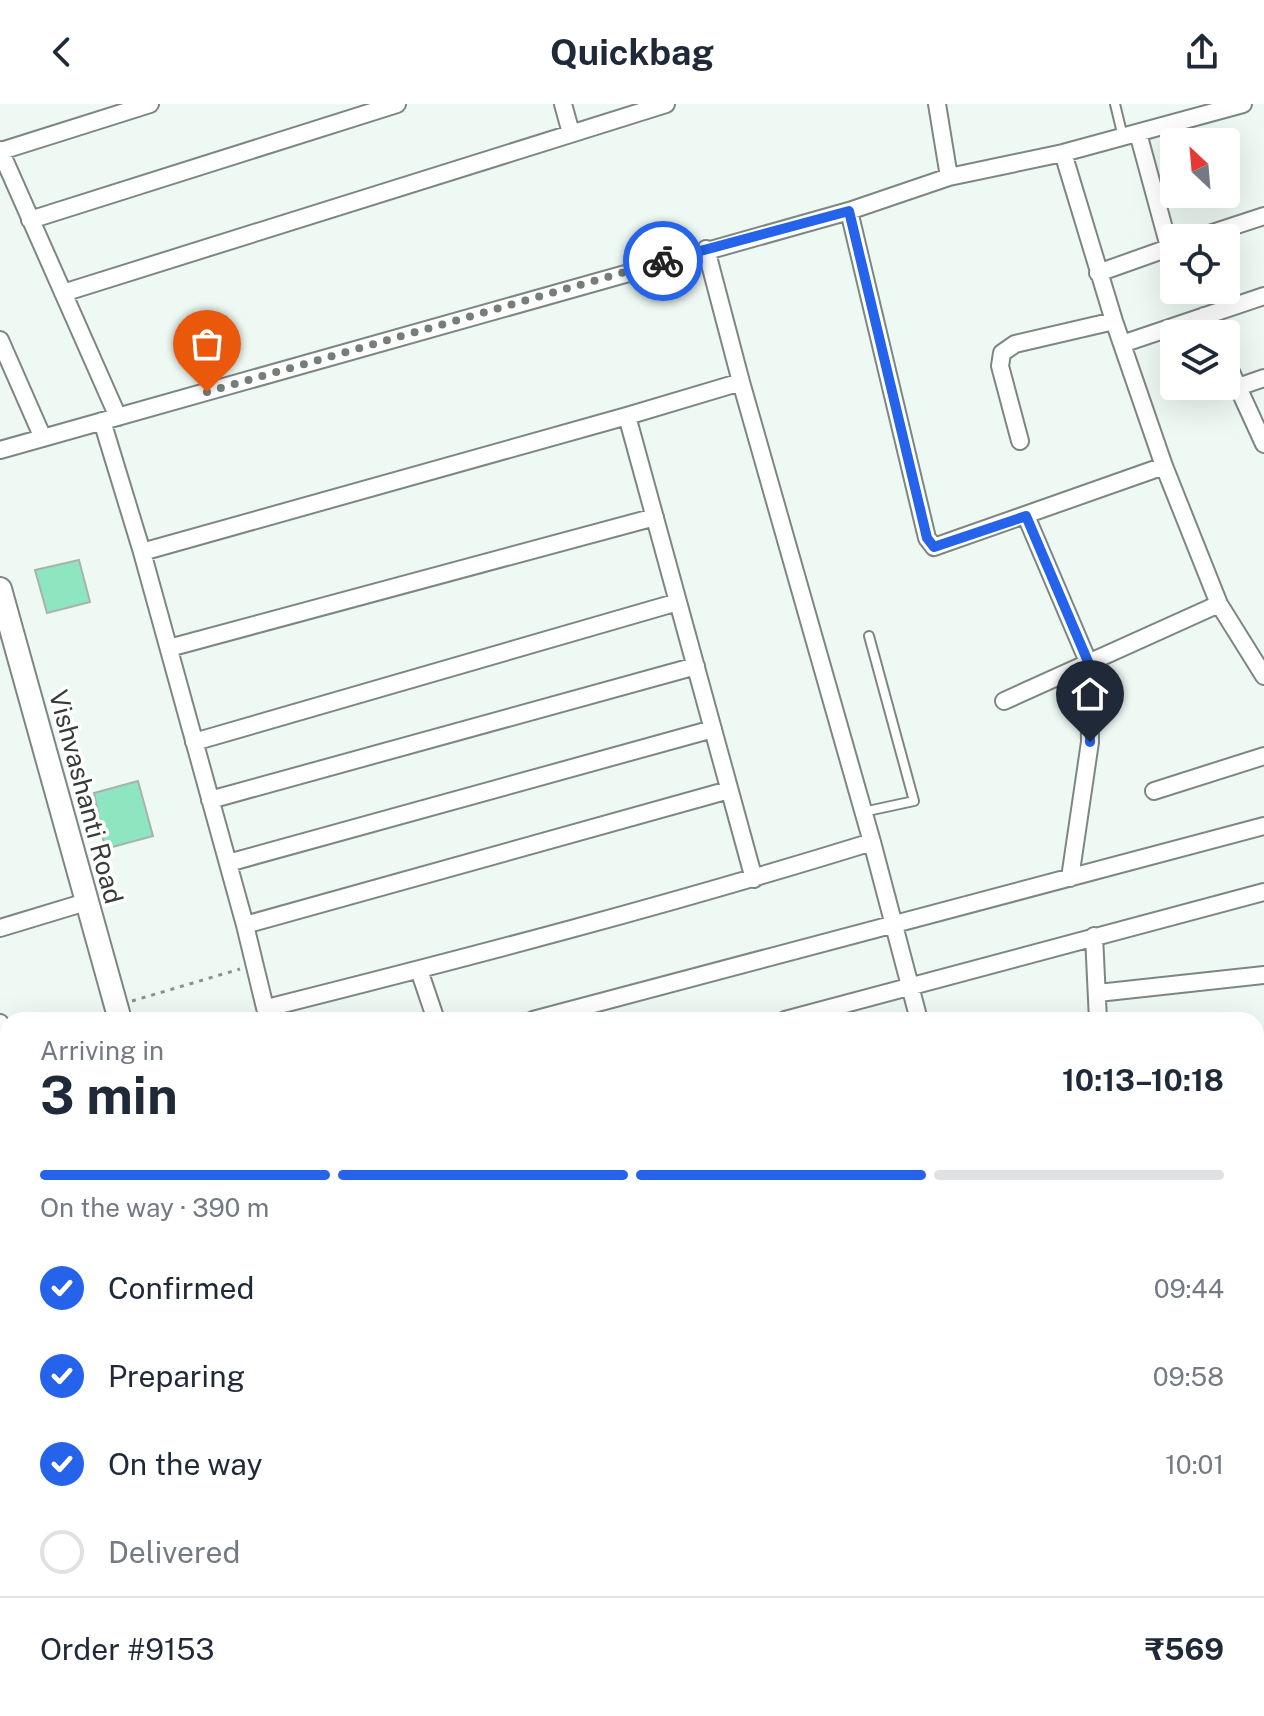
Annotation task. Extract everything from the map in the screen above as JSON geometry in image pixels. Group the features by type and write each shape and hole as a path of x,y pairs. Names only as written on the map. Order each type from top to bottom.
{"street":[{"path":"150,104 0,150 63,293 110,419 142,552 267,1012"},
{"path":"30,220 397,104"},
{"path":"563,104 571,133"},
{"path":"63,293 666,104"},
{"path":"937,104 949,177"},
{"path":"0,450 849,211 949,177 1063,153 1243,104"},
{"path":"1131,135 1164,224"},
{"path":"1063,153 1098,273 1164,466 1219,604 1264,676"},
{"path":"849,211 927,538 934,547 1164,466"},
{"path":"1240,224 1264,216"},
{"path":"706,249 917,1012"},
{"path":"1098,273 1160,250"},
{"path":"1122,344 1264,296"},
{"path":"1204,316 1206,320"},
{"path":"1020,441 1000,366 1002,353 1015,344 1114,321"},
{"path":"0,340 43,438"},
{"path":"1240,386 1264,378"},
{"path":"142,552 741,382"},
{"path":"1240,391 1264,444"},
{"path":"627,416 754,879"},
{"path":"1026,516 1089,664 1090,742 1070,878"},
{"path":"169,648 655,517"},
{"name":"Vishvashanti Road","path":"0,589 118,1012"},
{"path":"194,742 678,602"},
{"path":"1004,701 1219,604"},
{"path":"210,800 696,666"},
{"path":"228,863 713,729"},
{"path":"1154,791 1264,756"},
{"path":"245,925 729,790"},
{"path":"563,1012 1264,826"},
{"path":"274,1012 754,879 872,842"},
{"path":"815,1012 1264,892"},
{"path":"0,928 86,902"},
{"path":"1094,936 1098,1012"},
{"path":"419,970 433,1012"},
{"path":"1098,993 1264,975"}],"lane":[{"path":"1115,104 1131,135"},
{"path":"863,812 914,801 869,636"}],"path":[{"path":"121,1012 255,964"}],"building":[{"path":"79,560 90,602 47,613 35,570"},
{"path":"138,781 153,836 105,849 94,793"}],"way so far":[{"path":"207,392 663,261"}],"route":[{"path":"663,261 849,211 927,538 934,547 1026,516 1089,664 1090,742"}]}
